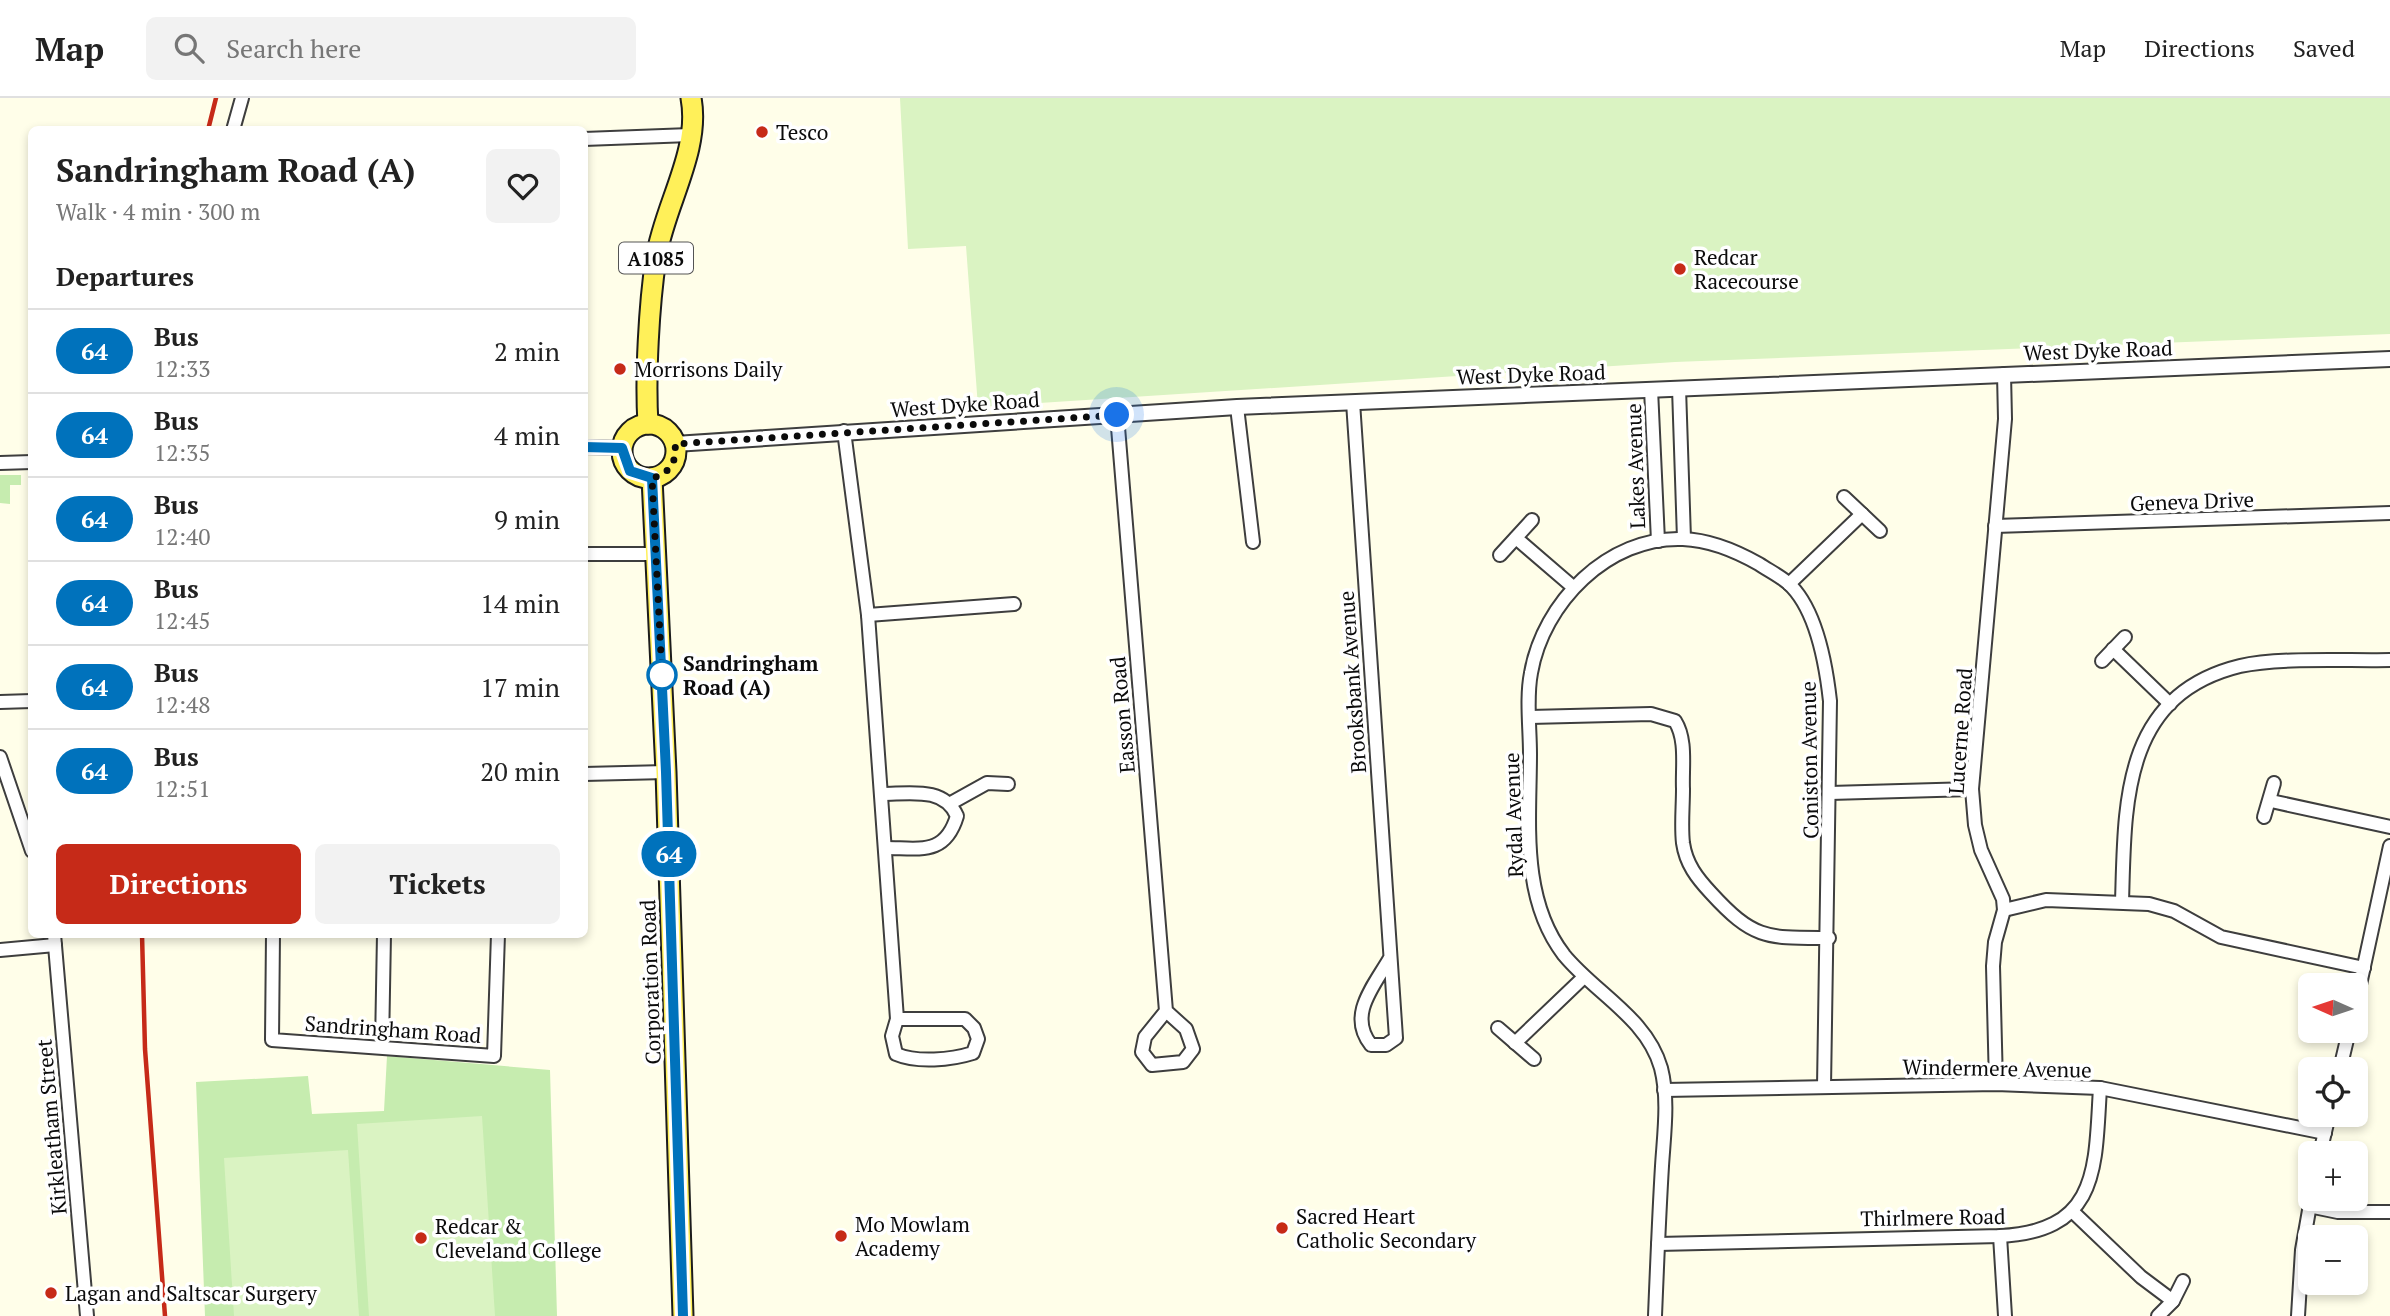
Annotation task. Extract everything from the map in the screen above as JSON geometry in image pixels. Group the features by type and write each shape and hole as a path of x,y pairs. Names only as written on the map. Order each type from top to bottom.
{"main road":[{"name":"A1085","path":"648,424 646,396 656,258 690,135 691,98"},
{"path":"648,424 665,429 675,444 674,462 661,475 652,478 630,471 622,448 633,429 648,424"},
{"name":"Corporation Road","path":"652,478 666,772 683,1316"}],"street":[{"path":"234,126 242,98"},
{"path":"588,139 690,135"},
{"name":"West Dyke Road","path":"675,444 1237,407 2390,359"},
{"name":"Lucerne Road","path":"2004,374 2005,419 1972,789 1975,825 1981,850 2003,899 2004,910"},
{"path":"1679,388 1684,539"},
{"name":"Lakes Avenue","path":"1651,389 1658,541"},
{"name":"Brooksbank Avenue","path":"1353,402 1396,1038 1386,1045 1371,1045 1362,1033 1361,1008 1390,958"},
{"path":"1237,407 1253,542"},
{"name":"Easson Road","path":"1117,415 1166,1011"},
{"path":"844,431 868,615 897,1019 892,1036 895,1054 908,1059 960,1057 973,1053 978,1039 974,1028 965,1019 897,1019"},
{"path":"588,447 622,448"},
{"path":"0,463 28,462"},
{"path":"1844,497 1881,531"},
{"path":"1658,541 1684,539 1739,552 1790,584 1862,513"},
{"name":"Geneva Drive","path":"1995,526 2390,513"},
{"path":"1500,555 1532,520"},
{"path":"1516,538 1573,587"},
{"name":"Rydal Avenue","path":"1655,1316 1664,1090 1661,1068 1653,1046 1637,1025 1584,976 1546,928 1536,897 1531,865 1530,676 1536,649 1547,624 1573,587 1600,564 1658,541"},
{"path":"588,554 655,554"},
{"name":"Coniston Avenue","path":"1790,584 1818,637 1825,659 1830,701 1829,938 1824,1087"},
{"path":"868,615 1014,604"},
{"path":"2102,661 2125,637"},
{"path":"2113,649 2170,704"},
{"path":"2122,902 2125,814 2131,772 2139,750 2170,704 2200,682 2242,666 2390,660"},
{"path":"0,702 28,701"},
{"path":"1530,717 1651,714 1675,721 1682,741 1683,843 1689,864 1697,878 1738,922 1756,932 1771,936 1829,938"},
{"path":"0,757 28,839"},
{"path":"588,774 666,772"},
{"path":"951,803 987,783 1008,784"},
{"path":"2264,817 2271,801 2274,783"},
{"path":"1830,793 1972,789"},
{"path":"881,794 938,795 951,803 957,816 951,835 938,845 885,848"},
{"path":"2271,801 2390,827"},
{"path":"2363,973 2390,846"},
{"path":"1996,1084 1993,965 1995,942 2004,910 2046,900 2122,902 2174,911 2198,926 2231,940 2364,968"},
{"name":"Sandringham Road","path":"273,938 272,1040 494,1056 498,938"},
{"path":"382,1046 384,938"},
{"path":"0,950 54,940"},
{"name":"Kirkleatham Street","path":"54,940 87,1316"},
{"path":"1516,1043 1584,976"},
{"path":"1166,1011 1186,1029 1193,1049 1183,1062 1153,1066 1142,1052 1145,1037 1166,1011"},
{"path":"1498,1028 1534,1059"},
{"name":"Windermere Avenue","path":"1664,1090 1996,1084 2101,1088 2325,1133"},
{"name":"Thirlmere Road","path":"1658,1244 2000,1236 2040,1230 2058,1223 2072,1211 2093,1174 2101,1088"},
{"path":"2323,1141 2326,1127"},
{"path":"2072,1211 2141,1277 2173,1301"},
{"path":"2298,1316 2302,1250 2309,1211"},
{"path":"2335,1211 2390,1212"},
{"path":"2000,1236 2005,1316"},
{"path":"2158,1316 2173,1301 2183,1281"}],"green space":[{"name":"Redcar Racecourse","path":"900,98 2390,98 2390,334 1675,362 978,407 966,246 908,249"},
{"path":"0,475 21,475 21,485 10,485 10,504 0,503"},
{"name":"Redcar & Cleveland College","path":"387,1056 550,1070 557,1316 205,1316 196,1082 308,1076 312,1114 384,1111"},
{"path":"482,1116 495,1316 369,1316 357,1124"},
{"path":"348,1150 359,1316 234,1316 224,1158"}],"railway":[{"path":"209,126 216,98"},
{"path":"142,938 145,1049 165,1316"}],"bus line":[{"name":"64","path":"588,447 622,448 622,457 630,471 644,478 652,478 666,772 683,1316"}],"place":[{"name":"Tesco","path":"762,132"},
{"name":"Redcar Racecourse","path":"1680,269"},
{"name":"Morrisons Daily","path":"620,369"},
{"name":"Sandringham Road (A)","path":"662,675"},
{"name":"Sacred Heart Catholic Secondary","path":"1282,1228"},
{"name":"Mo Mowlam Academy","path":"841,1236"},
{"name":"Redcar & Cleveland College","path":"421,1238"},
{"name":"Lagan and Saltscar Surgery","path":"51,1293"}],"route":[{"path":"662,675 652,478 668,470 674,462 675,444 1117,415"}]}
